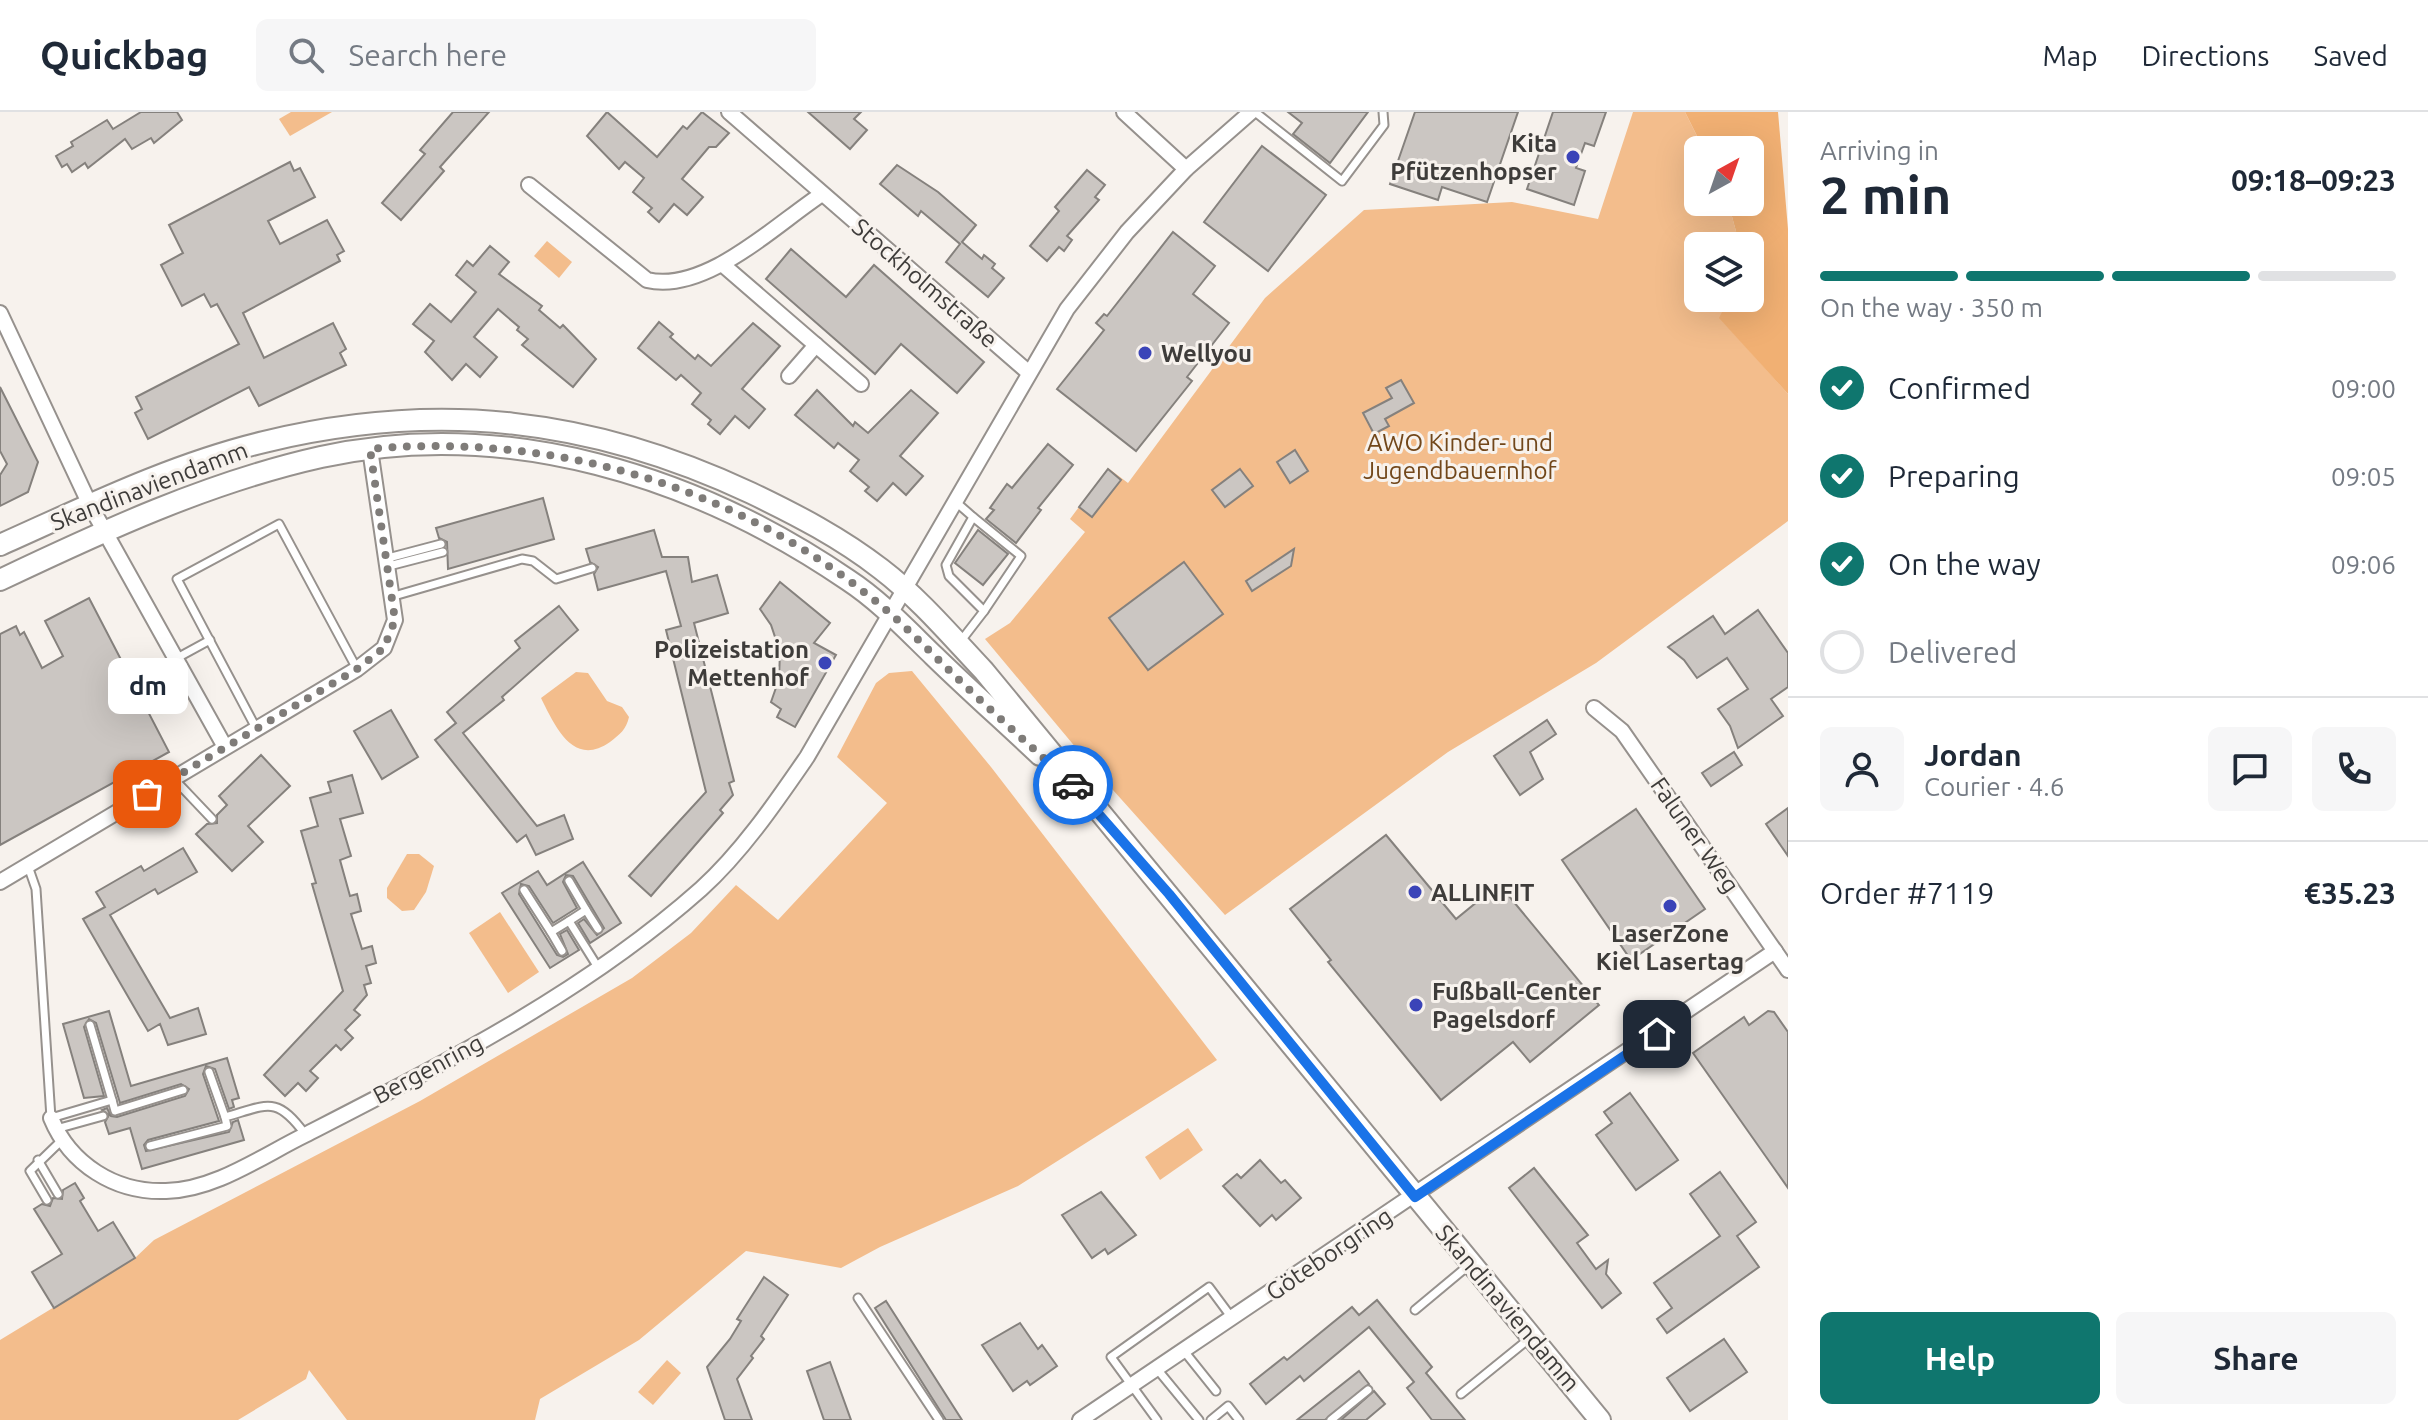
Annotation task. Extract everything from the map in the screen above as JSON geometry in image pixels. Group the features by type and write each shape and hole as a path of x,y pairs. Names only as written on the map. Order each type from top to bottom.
{"main road":[{"name":"Skandinaviendamm","path":"0,545 159,477 262,442 383,422 488,421 602,437 701,471 824,530 864,556 905,589 958,643 1188,916 1600,1420"},
{"name":"Skandinaviendamm","path":"0,580 105,530 293,464 370,449 453,446 517,449 589,461 644,477 754,521 849,580 891,614 1079,790"}],"street":[{"name":"Stockholmstraße","path":"729,112 1028,372"},
{"path":"1124,112 1186,169"},
{"path":"905,589 1067,309 1127,232 1186,169 1253,112"},
{"path":"529,185 647,280 666,285 698,276 722,264 822,194"},
{"path":"722,264 861,384"},
{"path":"1,316 90,505 225,747"},
{"path":"789,376 816,345"},
{"path":"0,882 357,669 384,648 395,620 394,596 370,449"},
{"name":"Bergenring","path":"56,1129 84,1165 111,1181 137,1189 167,1192 223,1176 534,1012 599,969 701,889 759,822 807,757 905,589"},
{"name":"Faluner Weg","path":"1594,708 1622,731 1788,970"},
{"name":"Göteborgring","path":"1080,1420 1415,1197 1775,951"}],"lane":[{"path":"1253,112 1342,181 1384,125 1383,112"},
{"path":"956,502 1021,556 958,643"},
{"path":"973,517 946,565 949,576 984,611"},
{"path":"257,729 177,579 279,524 357,669"},
{"path":"388,562 442,548"},
{"path":"394,596 522,559 533,561 556,579 592,568"},
{"path":"177,658 210,640"},
{"path":"172,777 212,819"},
{"path":"28,866 36,889 56,1129"},
{"path":"569,881 598,929"},
{"path":"524,890 562,951"},
{"path":"551,932 586,910"},
{"path":"569,921 599,969"},
{"path":"90,1025 115,1111 183,1090"},
{"path":"150,1146 227,1126 209,1072"},
{"path":"47,1200 30,1171 56,1129 112,1100"},
{"path":"225,1117 271,1105 289,1112 305,1134"},
{"path":"56,1129 103,1116"},
{"path":"38,1160 58,1194"},
{"path":"1415,1310 1471,1264"},
{"path":"1157,1420 1111,1357 1209,1287 1232,1318"},
{"path":"858,1298 939,1420"},
{"path":"1461,1394 1531,1336"},
{"path":"1184,1351 1216,1391"},
{"path":"1157,1369 1199,1420"},
{"path":"1331,1420 1368,1390"},
{"path":"1211,1420 1228,1406 1239,1420"}],"green space":[{"path":"291,112 332,112 290,136 279,119"},
{"name":"AWO Kinder- und Jugendbauernhof","path":"1633,112 1685,112 1697,136 1684,136 1684,216 1732,216 1736,232 1684,232 1684,312 1723,312 1720,318 1788,394 1788,521 1596,663 1448,752 1225,915 1087,761 985,639 1010,623 1085,532 1070,519 1108,468 1128,483 1265,298 1364,210 1512,202 1598,219"},
{"path":"547,241 572,262 559,278 534,256"},
{"path":"912,671 991,767 1217,1060 1018,1186 880,1247 841,1268 746,1251 639,1340 540,1399 535,1420 347,1420 309,1370 306,1379 238,1420 0,1420 0,1340 135,1258 154,1240 420,1101 632,978 691,933 736,885 778,920 887,803 837,757 876,683 889,673"},
{"path":"576,672 588,673 607,701 622,707 629,717 620,734 597,749 576,747 567,740 541,698"},
{"path":"407,854 419,854 434,866 426,892 414,910 402,911 387,898 387,888"},
{"path":"500,912 539,972 508,993 469,933"},
{"path":"1188,1128 1203,1150 1160,1180 1145,1157"},
{"path":"667,1360 681,1373 653,1405 638,1392"}],"shaded area":[{"path":"1685,112 1778,112 1788,229 1788,394 1719,318 1722,312 1764,312 1764,232 1736,232 1732,216 1764,216 1764,136 1697,136"}],"building":[{"path":"141,112 177,112 182,120 154,143 151,138 132,149 125,139 88,168 85,163 72,172 67,164 62,167 56,156 73,146 71,142 107,120 113,129"},
{"path":"453,112 489,112 440,167 444,171 401,220 382,203 425,154 420,150"},
{"path":"607,112 657,157 683,126 687,129 702,112 729,133 716,147 709,147 682,179 703,197 687,215 674,204 659,222 648,212 652,208 633,192 644,178 625,162 619,169 587,136"},
{"path":"808,112 861,112 854,119 867,130 850,149"},
{"path":"1288,112 1368,112 1330,163 1293,134 1302,123"},
{"path":"1415,112 1518,112 1487,202 1442,187 1438,200 1390,184"},
{"path":"1553,112 1606,112 1594,146 1585,143 1576,168 1585,171 1574,205 1527,189"},
{"path":"1262,146 1326,195 1268,271 1204,222"},
{"path":"290,162 294,171 300,168 315,197 268,221 280,244 327,220 344,251 337,255 340,261 243,313 264,358 333,323 346,349 340,353 346,365 259,406 249,387 148,439 135,413 142,409 136,397 239,344 217,304 211,307 204,294 182,306 161,265 183,253 169,225"},
{"path":"897,165 938,192 976,225 962,242 982,259 984,255 995,264 992,268 1004,278 988,297 946,262 960,244 921,211 918,216 880,184"},
{"path":"1087,170 1105,185 1095,197 1099,200 1067,236 1072,240 1064,251 1059,247 1047,261 1030,246 1059,211 1055,207"},
{"name":"Wellyou","path":"1173,232 1215,266 1193,294 1229,323 1187,377 1192,381 1136,451 1057,389 1104,330 1096,323 1104,314 1107,316"},
{"path":"490,246 509,262 499,274 542,306 539,310 560,328 563,325 596,359 573,387 522,345 528,339 498,309 474,337 497,357 480,377 466,364 452,380 425,352 434,341 413,324 430,304 451,322 476,292 456,275 467,261 473,266"},
{"path":"791,249 846,297 874,265 984,362 957,393 901,344 875,374 766,279"},
{"path":"659,322 673,334 670,337 695,359 698,355 711,366 753,323 780,346 742,389 765,409 749,428 735,416 720,434 708,424 711,420 692,404 701,393 681,375 676,380 638,348"},
{"path":"1401,380 1414,403 1385,419 1389,426 1374,434 1363,413 1392,398 1386,388"},
{"path":"0,387 38,462 28,492 0,506 0,475 7,464 0,451"},
{"path":"817,390 853,426 855,422 868,433 911,390 938,413 900,456 923,476 906,495 893,483 877,501 865,491 869,487 850,471 859,460 838,443 834,448 795,415"},
{"path":"1048,444 1073,465 1038,508 1041,510 1016,543 986,519 1007,484 1012,488"},
{"path":"1295,450 1308,471 1290,483 1277,462"},
{"path":"1108,469 1121,480 1092,517 1079,507"},
{"path":"1240,469 1253,486 1225,507 1212,490"},
{"path":"543,498 554,539 448,569 447,542 439,538 436,528"},
{"path":"654,530 662,557 688,557 692,582 717,575 728,613 694,623 734,781 729,783 733,795 720,810 723,813 651,896 629,876 706,792 666,630 681,626 666,571 598,590 594,574 598,567 590,562 586,549"},
{"path":"978,530 1008,554 983,585 955,563"},
{"path":"1294,549 1291,566 1252,591 1246,581"},
{"path":"1184,562 1223,614 1148,670 1109,618"},
{"path":"780,582 830,623 814,643 836,655 795,727 777,717 781,709 771,702 779,679 780,652 771,625 760,609"},
{"path":"89,598 169,752 0,845 0,634 16,626 20,635 24,632 42,668 63,656 45,621"},
{"path":"559,606 578,630 502,697 504,700 463,733 537,826 564,815 573,839 536,855 526,835 517,842 435,740 456,723 447,712 520,648 515,641"},
{"path":"1758,610 1788,653 1788,687 1771,699 1783,716 1738,748 1730,726 1718,709 1748,689 1727,658 1697,678 1684,660 1668,647 1713,616 1725,634"},
{"path":"391,710 418,757 382,779 354,731"},
{"path":"1547,720 1556,734 1530,752 1543,779 1520,795 1494,756"},
{"path":"1734,752 1742,765 1711,786 1702,773"},
{"path":"261,755 290,786 248,826 263,842 232,871 196,834 207,824 217,823 217,815 227,805 219,796"},
{"path":"352,775 363,813 340,819 351,856 340,860 350,896 357,894 361,911 351,914 362,949 372,946 376,963 366,966 371,983 364,985 367,995 354,1010 360,1015 345,1030 353,1038 341,1050 336,1045 310,1071 318,1078 306,1091 298,1083 285,1096 264,1075 343,991 312,884 316,883 301,831 318,826 310,798 331,792 328,782"},
{"path":"1788,808 1788,856 1766,824"},
{"path":"1636,809 1705,909 1631,960 1562,860"},
{"path":"1386,835 1456,919 1499,884 1599,1005 1530,1062 1513,1042 1441,1100 1328,962 1331,960 1290,909"},
{"path":"183,848 197,872 158,894 155,889 110,915 170,1018 198,1008 206,1034 168,1045 160,1024 148,1031 83,919 105,907 96,892 141,866 144,871"},
{"path":"583,862 621,923 590,943 578,923 584,919 597,935 604,928 573,876 566,875 563,882 577,908 553,923 529,886 521,884 519,894 557,955 563,957 568,954 560,934 567,930 579,950 550,968 502,893 538,871 547,885"},
{"path":"109,1011 131,1086 227,1058 239,1098 232,1100 234,1107 229,1109 215,1069 206,1066 203,1074 219,1121 148,1140 144,1145 146,1151 229,1132 233,1122 238,1120 244,1140 142,1169 130,1128 109,1134 105,1122 109,1115 102,1110 107,1108 111,1116 117,1117 185,1096 189,1089 181,1084 120,1103 96,1023 89,1019 84,1027 104,1096 84,1098 63,1024"},
{"path":"1768,1011 1774,1012 1788,1032 1788,1188 1693,1053 1744,1017 1749,1025"},
{"path":"1630,1093 1678,1160 1636,1190 1596,1135 1612,1123 1604,1112"},
{"path":"1260,1160 1281,1183 1285,1180 1301,1198 1276,1220 1272,1215 1260,1226 1223,1186 1237,1174 1241,1178"},
{"path":"1534,1168 1588,1235 1577,1243 1596,1269 1608,1260 1606,1274 1621,1293 1602,1308 1509,1188"},
{"path":"1720,1172 1756,1222 1737,1236 1759,1267 1667,1333 1657,1319 1672,1308 1654,1283 1720,1236 1690,1194"},
{"path":"75,1183 84,1198 80,1201 98,1231 113,1222 135,1258 54,1308 32,1272 62,1254 34,1209 42,1204 50,1206 53,1198 62,1199 63,1190"},
{"path":"1101,1192 1136,1235 1108,1254 1105,1249 1092,1258 1062,1215"},
{"path":"764,1277 788,1295 761,1336 764,1339 751,1356 753,1358 737,1379 752,1420 725,1420 707,1367 730,1339 741,1321 737,1319"},
{"path":"1377,1300 1432,1367 1426,1373 1465,1420 1432,1420 1407,1388 1414,1382 1369,1327 1304,1381 1300,1376 1266,1404 1250,1384 1284,1357 1287,1360 1352,1307 1359,1315"},
{"path":"886,1301 962,1420 946,1420 875,1308"},
{"path":"1020,1323 1038,1349 1042,1345 1057,1366 1030,1385 1027,1381 1013,1391 982,1345"},
{"path":"1724,1339 1747,1372 1690,1411 1667,1378"},
{"path":"830,1362 851,1420 824,1420 807,1371"},
{"path":"1359,1371 1369,1384 1325,1420 1297,1420"},
{"path":"1374,1391 1385,1404 1366,1420 1341,1420"}],"way so far":[{"path":"147,794 357,669 384,648 395,620 395,608 370,449 453,446 517,449 589,461 712,501 754,521 871,597 1073,785"}],"place":[{"name":"Kita Pfützenhopser","path":"1573,157"},
{"name":"Wellyou","path":"1145,353"},
{"name":"Polizeistation Mettenhof","path":"825,663"},
{"name":"dm","path":"147,794"},
{"name":"ALLINFIT","path":"1415,892"},
{"name":"LaserZone Kiel Lasertag","path":"1670,906"},
{"name":"Fußball-Center Pagelsdorf","path":"1416,1005"}],"route":[{"path":"1073,785 1274,1020 1415,1197 1657,1034"}]}
